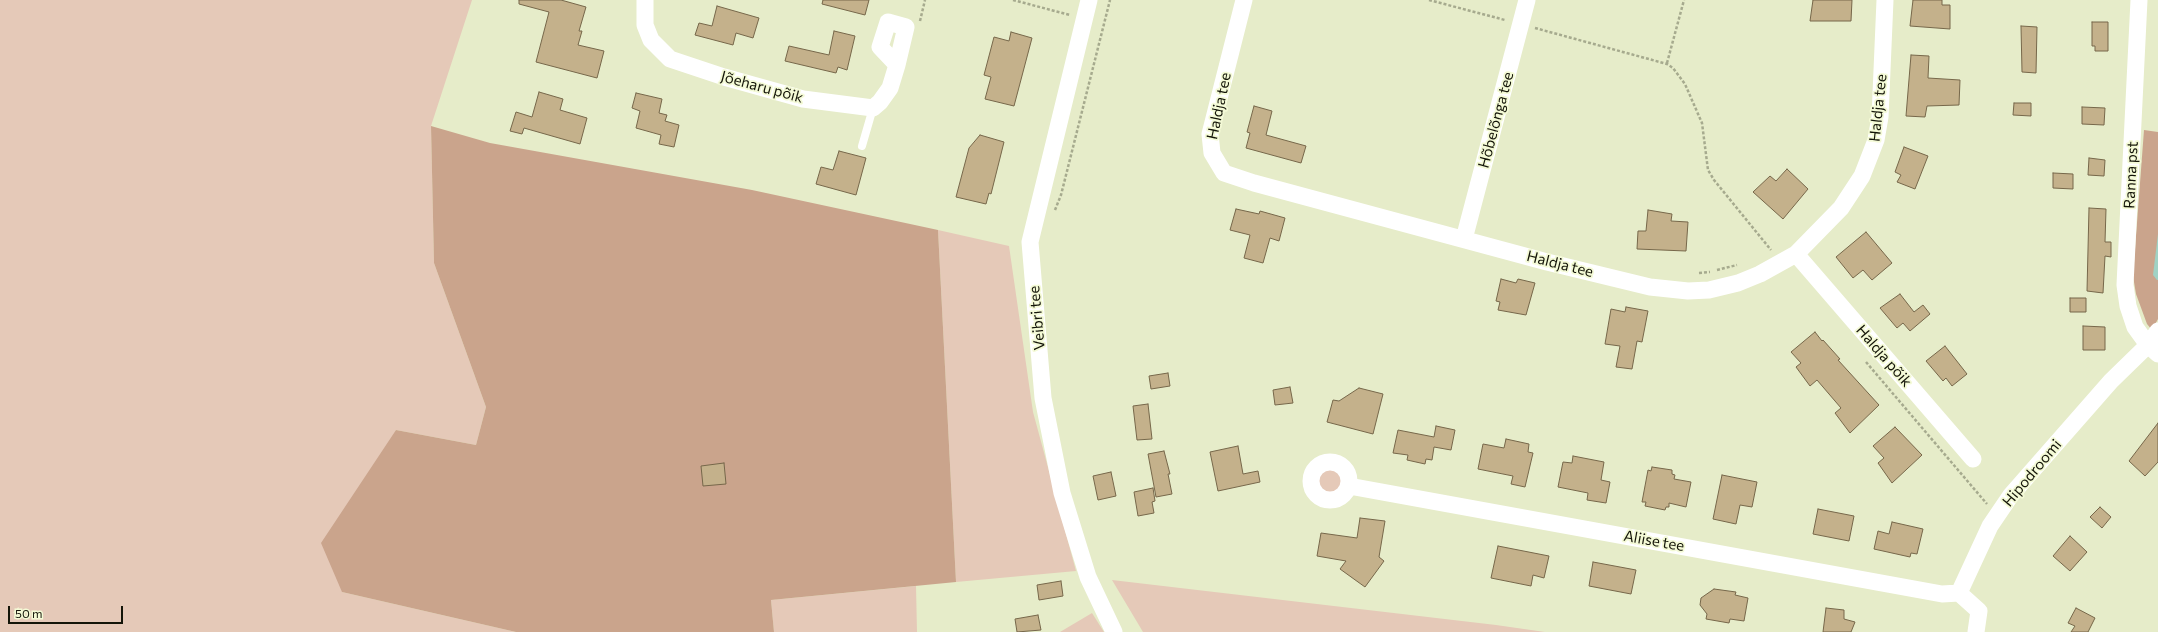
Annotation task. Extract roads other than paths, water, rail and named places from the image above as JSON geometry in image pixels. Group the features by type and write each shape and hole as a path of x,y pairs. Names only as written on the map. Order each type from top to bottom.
{"street":[{"name":"Jõeharu põik","path":"645,0 645,25 651,40 670,59 724,77 803,99 873,108"},
{"name":"Veibri tee","path":"1089,0 1030,242 1044,398 1062,493 1088,577 1114,632"},
{"name":"Haldja tee","path":"1244,0 1210,134 1212,153 1220,169 1228,175 1464,239 1650,287 1688,290 1709,290 1738,283 1760,274 1796,254 1842,208 1862,176 1876,140 1880,117 1885,0"},
{"name":"Hõbelõnga tee","path":"1464,239 1527,0"},
{"name":"Ranna pst","path":"2139,0 2125,285 2128,306 2135,327 2153,350"},
{"path":"873,108 880,102 890,88 897,65"},
{"name":"Haldja põik","path":"1796,254 1973,459"},
{"name":"Hipodroomi","path":"1959,593 1990,526 2011,495 2111,381 2153,350 2158,331"},
{"name":"Aliise tee","path":"1349,486 1942,594 1959,593"},
{"path":"1959,593 1979,611 1976,632"}],"lane":[{"path":"862,146 873,108"}],"water":[{"path":"2158,234 2158,280 2157,280 2153,275"}]}
